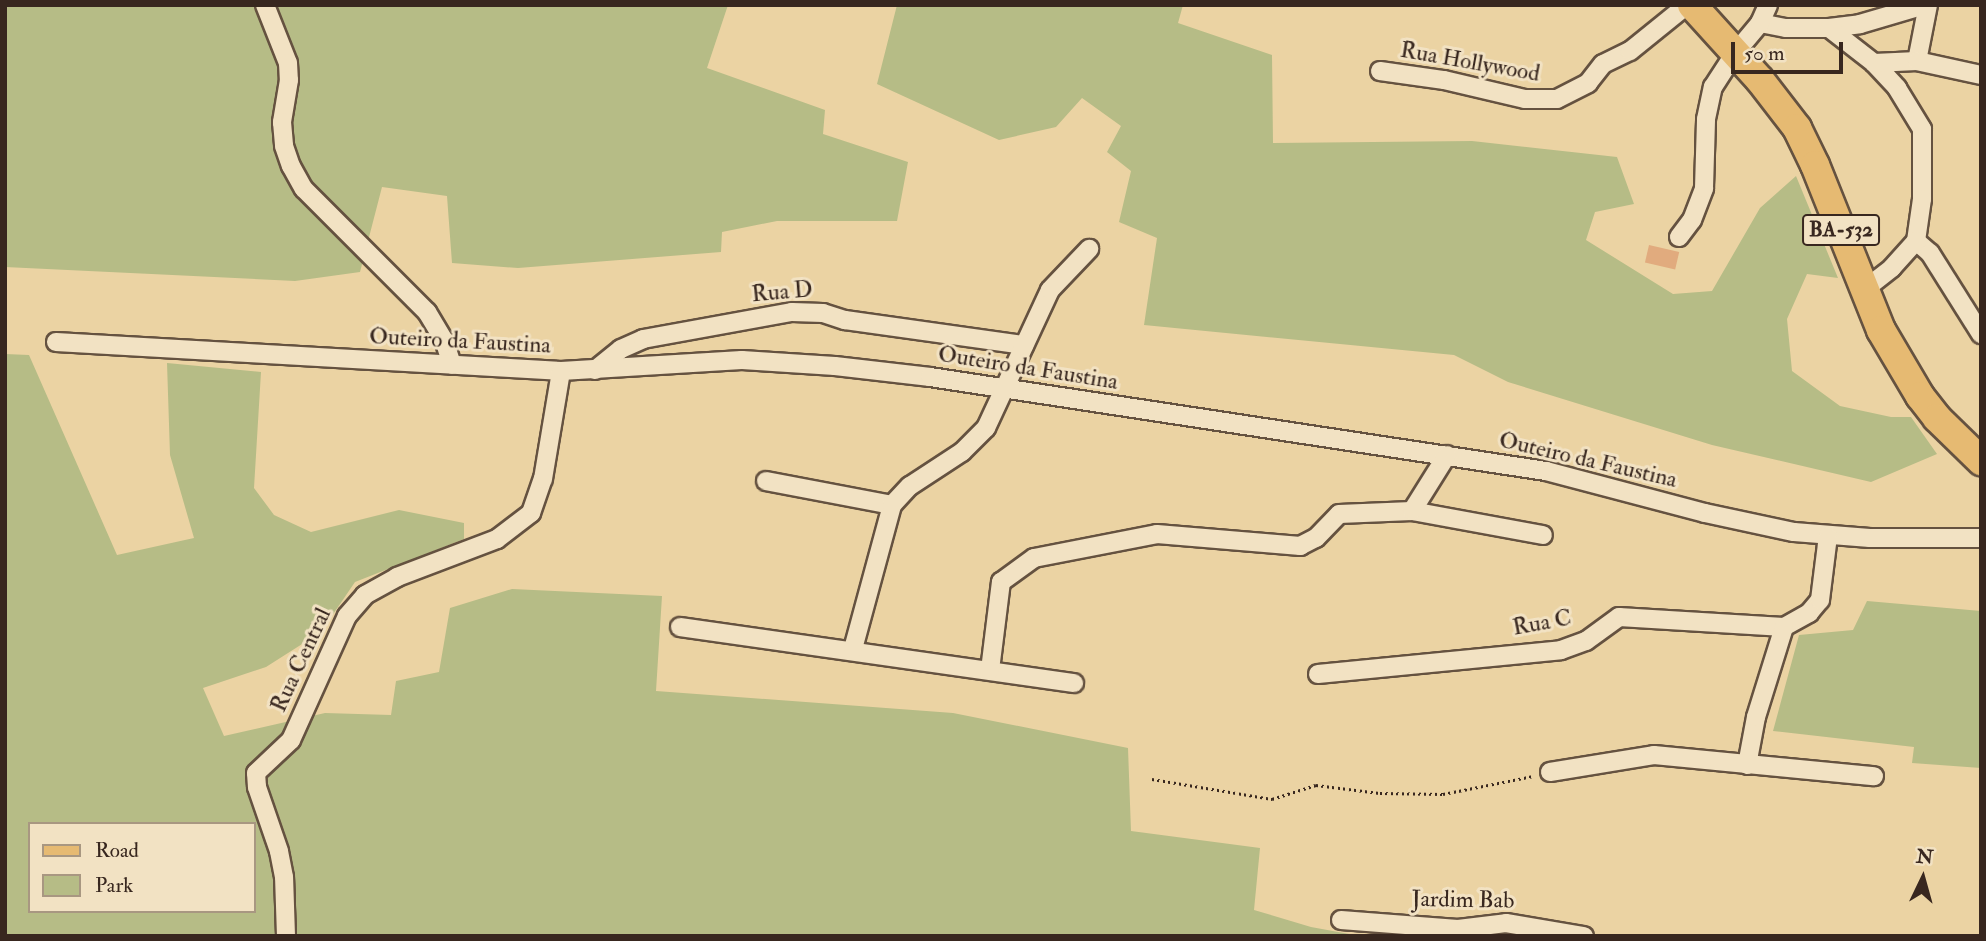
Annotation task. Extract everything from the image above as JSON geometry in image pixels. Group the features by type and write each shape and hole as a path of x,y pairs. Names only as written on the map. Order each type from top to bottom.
{"main road":[{"name":"BA-532","path":"1690,5 1767,90 1806,145 1881,330 1920,396 1937,418 1981,461"}],"street":[{"path":"265,5 288,63 282,122 284,146 291,166 304,189 427,312 440,331 452,365"},
{"name":"Rua Hollywood","path":"1380,71 1444,80 1525,99 1557,99 1588,83 1603,64 1630,51 1690,5"},
{"path":"1679,237 1692,220 1704,188 1706,119 1713,87 1735,53 1760,23 1768,5"},
{"path":"1760,23 1786,28 1829,29 1860,24 1926,5 1917,61"},
{"path":"1829,29 1874,63 1909,104 1922,129 1922,199 1916,242 1892,268 1865,289"},
{"path":"1874,63 1917,61 1981,75"},
{"path":"1916,242 1930,253 1981,334"},
{"path":"853,649 892,505 910,486 977,439 1006,389 1050,290 1089,249"},
{"name":"Rua D","path":"594,370 621,349 643,339 792,312 823,313 845,320 1024,345"},
{"name":"Outeiro da Faustina","path":"56,342 561,371 742,360 835,366 1006,389 1110,407 1546,471 1726,518 1828,536 1981,538"},
{"name":"Rua Central","path":"286,936 284,877 273,831 257,788 256,773 291,740 347,616 365,595 397,577 497,540 531,513 543,480 561,371"},
{"path":"1412,512 1447,455"},
{"path":"766,481 892,505"},
{"path":"990,670 1001,582 1034,558 1157,534 1300,546 1317,538 1339,514 1412,512 1543,535"},
{"path":"1747,765 1756,717 1784,627 1809,613 1819,600 1828,536"},
{"name":"Rua C","path":"1318,674 1561,650 1586,641 1619,617 1784,627"},
{"path":"680,626 1074,683"},
{"path":"1550,772 1654,755 1874,776"},
{"name":"Jardim Bab","path":"1341,920 1458,929 1506,923 1584,936"}],"path":[{"path":"1152,779 1272,799 1316,785 1380,793 1443,794 1550,772"}],"green space":[{"path":"5,5 728,5 707,68 825,110 823,134 908,162 897,221 777,221 722,232 721,252 518,268 452,263 447,196 382,187 360,272 295,281 5,267"},
{"path":"897,5 1183,5 1178,23 1272,55 1273,143 1472,141 1617,157 1634,204 1595,212 1586,240 1673,294 1712,291 1760,208 1796,176 1838,278 1807,274 1787,319 1792,371 1840,406 1891,417 1911,417 1937,454 1871,482 1712,445 1508,382 1454,355 1144,325 1157,238 1119,222 1131,171 1107,152 1121,126 1082,98 1056,127 999,140 877,84"},
{"path":"5,354 29,355 117,555 194,538 170,455 167,363 261,372 254,488 274,515 311,532 399,510 464,523 464,539 355,582 321,632 266,667 203,688 224,736 325,713 391,715 396,681 439,672 450,608 512,589 662,596 656,691 953,713 1128,748 1131,831 1260,848 1254,910 1311,927 1360,936 5,936"},
{"path":"1867,601 1981,611 1981,768 1912,763 1914,747 1773,731 1799,635 1853,630"}],"building":[{"path":"1649,245 1679,252 1675,270 1645,263"}]}
